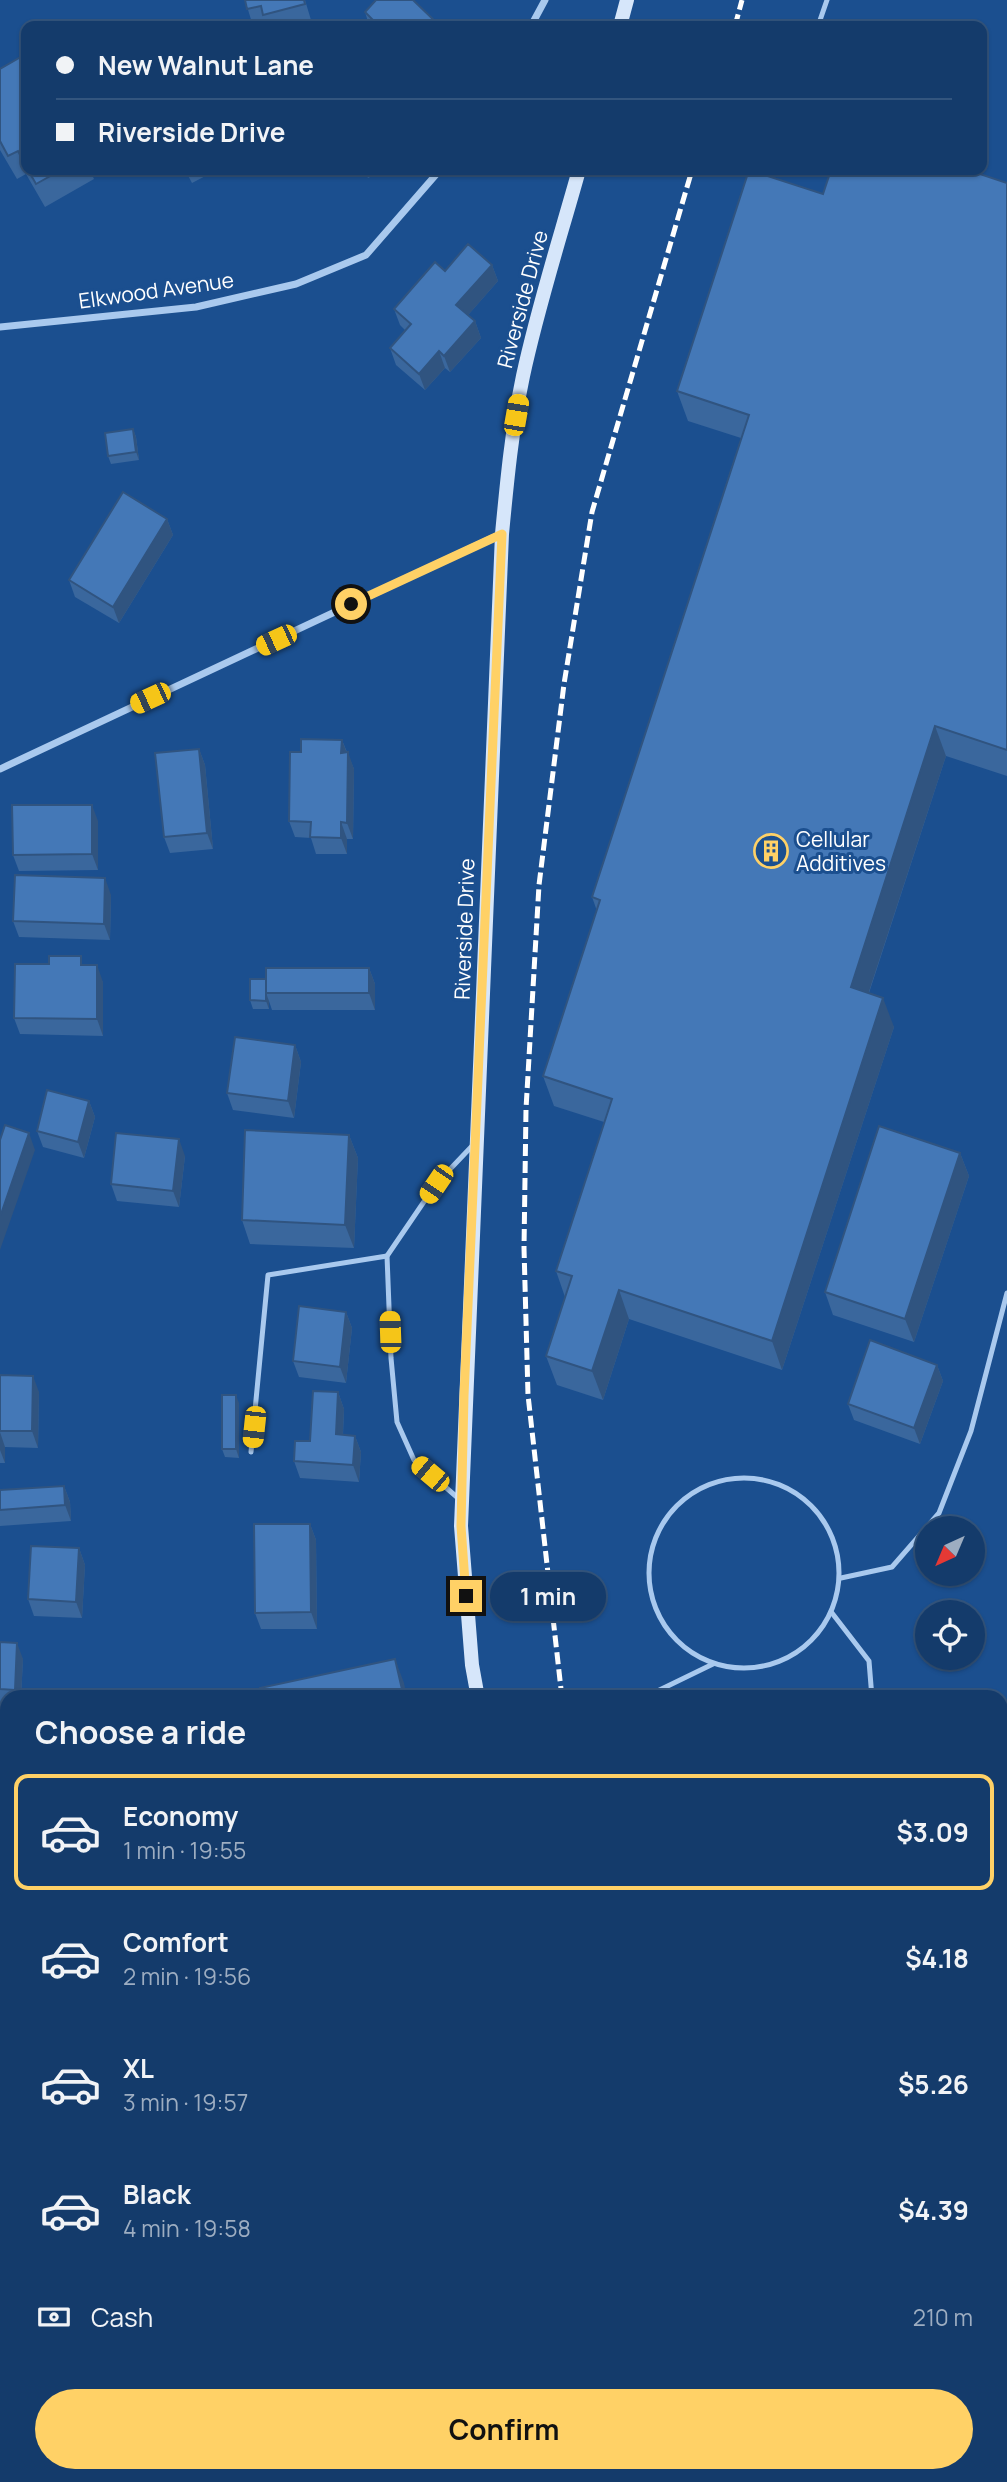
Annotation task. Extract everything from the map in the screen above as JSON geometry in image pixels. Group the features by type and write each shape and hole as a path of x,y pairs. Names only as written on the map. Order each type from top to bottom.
{"main road":[{"path":"621,21 627,0"},
{"name":"Riverside Drive","path":"477,1690 472,1665 461,1501 502,534 513,434 523,377 578,175"}],"street":[{"path":"534,21 545,0"},
{"name":"Elkwood Avenue","path":"0,327 196,307 296,284 366,255 436,175"},
{"path":"0,769 502,534"}],"lane":[{"path":"820,21 827,0"},
{"path":"461,1501 414,1460 397,1422 391,1358 387,1256 436,1184 475,1143"},
{"path":"251,1452 268,1275 387,1256"},
{"path":"841,1578 892,1567 939,1513 971,1431 1007,1293"},
{"path":"758,1477 792,1489 820,1512 836,1543 841,1578 832,1613 812,1642 783,1661 748,1669 713,1664 682,1646 660,1619 649,1585 651,1549 665,1517 691,1492 723,1479 758,1477"},
{"path":"832,1613 869,1661 871,1690"},
{"path":"659,1690 713,1664"}],"building":[{"path":"245,0 304,0 305,4 263,15 261,6 247,9"},
{"path":"376,0 413,0 435,21 372,21 365,12"},
{"path":"21,57 21,157 18,151 8,156 0,141 0,69"},
{"path":"31,175 52,175 36,184"},
{"name":"Cellular Additives","path":"747,175 764,175 823,194 829,175 983,175 1007,183 1007,750 935,726 851,987 883,998 772,1341 619,1290 592,1371 546,1356 572,1276 556,1271 612,1099 543,1076 600,900 592,897 749,415 677,391"},
{"path":"468,244 492,265 456,305 475,321 444,356 439,351 419,374 390,348 411,324 394,309 435,262 445,271"},
{"path":"133,429 136,452 108,456 105,433"},
{"path":"123,492 167,519 113,607 69,580"},
{"path":"301,739 342,740 341,753 348,752 347,823 341,822 341,838 310,837 311,822 289,821 290,752 301,752"},
{"path":"199,749 207,833 164,837 155,753"},
{"path":"12,805 92,805 92,854 13,855"},
{"path":"15,875 105,878 104,924 13,921"},
{"path":"49,956 81,956 81,965 97,965 97,1019 14,1018 15,964 49,964"},
{"path":"266,968 369,968 369,993 266,993"},
{"path":"250,979 266,979 266,1001 250,1000"},
{"path":"235,1037 295,1045 288,1101 227,1093"},
{"path":"47,1090 89,1101 78,1142 37,1131"},
{"path":"5,1125 29,1133 0,1217 0,1140"},
{"path":"879,1126 960,1153 905,1319 825,1292"},
{"path":"245,1130 349,1135 345,1225 242,1220"},
{"path":"116,1133 179,1139 173,1191 111,1184"},
{"path":"299,1306 346,1312 340,1367 293,1361"},
{"path":"870,1340 937,1365 914,1428 848,1404"},
{"path":"0,1375 33,1376 32,1431 0,1431"},
{"path":"313,1391 338,1392 336,1434 355,1436 353,1465 294,1461 295,1441 310,1441"},
{"path":"222,1395 236,1395 236,1449 222,1449"},
{"path":"64,1486 65,1505 0,1510 0,1490"},
{"path":"254,1524 310,1524 311,1612 255,1613"},
{"path":"31,1546 79,1548 76,1602 28,1599"},
{"path":"0,1642 17,1643 15,1690 0,1689"},
{"path":"395,1659 402,1690 260,1690"}],"railway":[{"path":"736,21 742,0"},
{"path":"561,1690 528,1395 524,1248 526,1109 539,885 564,684 592,512 691,175"}],"place":[{"name":"Cellular Additives","path":"771,851"}],"route":[{"path":"351,604 502,534 464,1396 461,1526 466,1596"}]}
